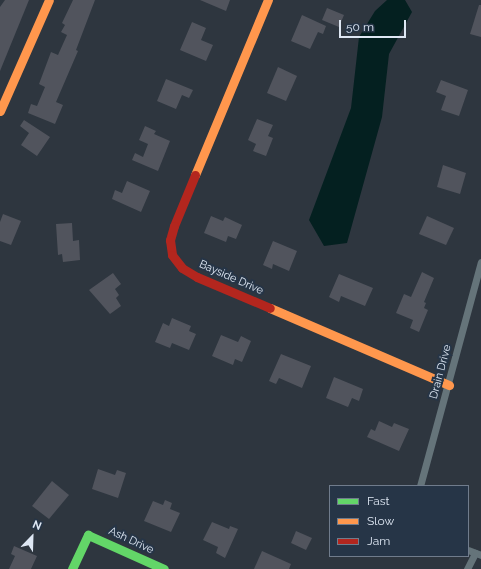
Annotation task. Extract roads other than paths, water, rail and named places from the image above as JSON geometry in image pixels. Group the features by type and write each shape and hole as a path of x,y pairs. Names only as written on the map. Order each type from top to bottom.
{"street":[{"path":"1,111 49,0"},
{"name":"Bayside Drive","path":"268,0 174,226 170,240 172,255 182,268 197,277 449,385"},
{"name":"Drain Drive","path":"420,485 449,385 481,262"},
{"name":"Ash Drive","path":"72,569 88,534 164,569"},
{"path":"467,569 478,554"}]}
